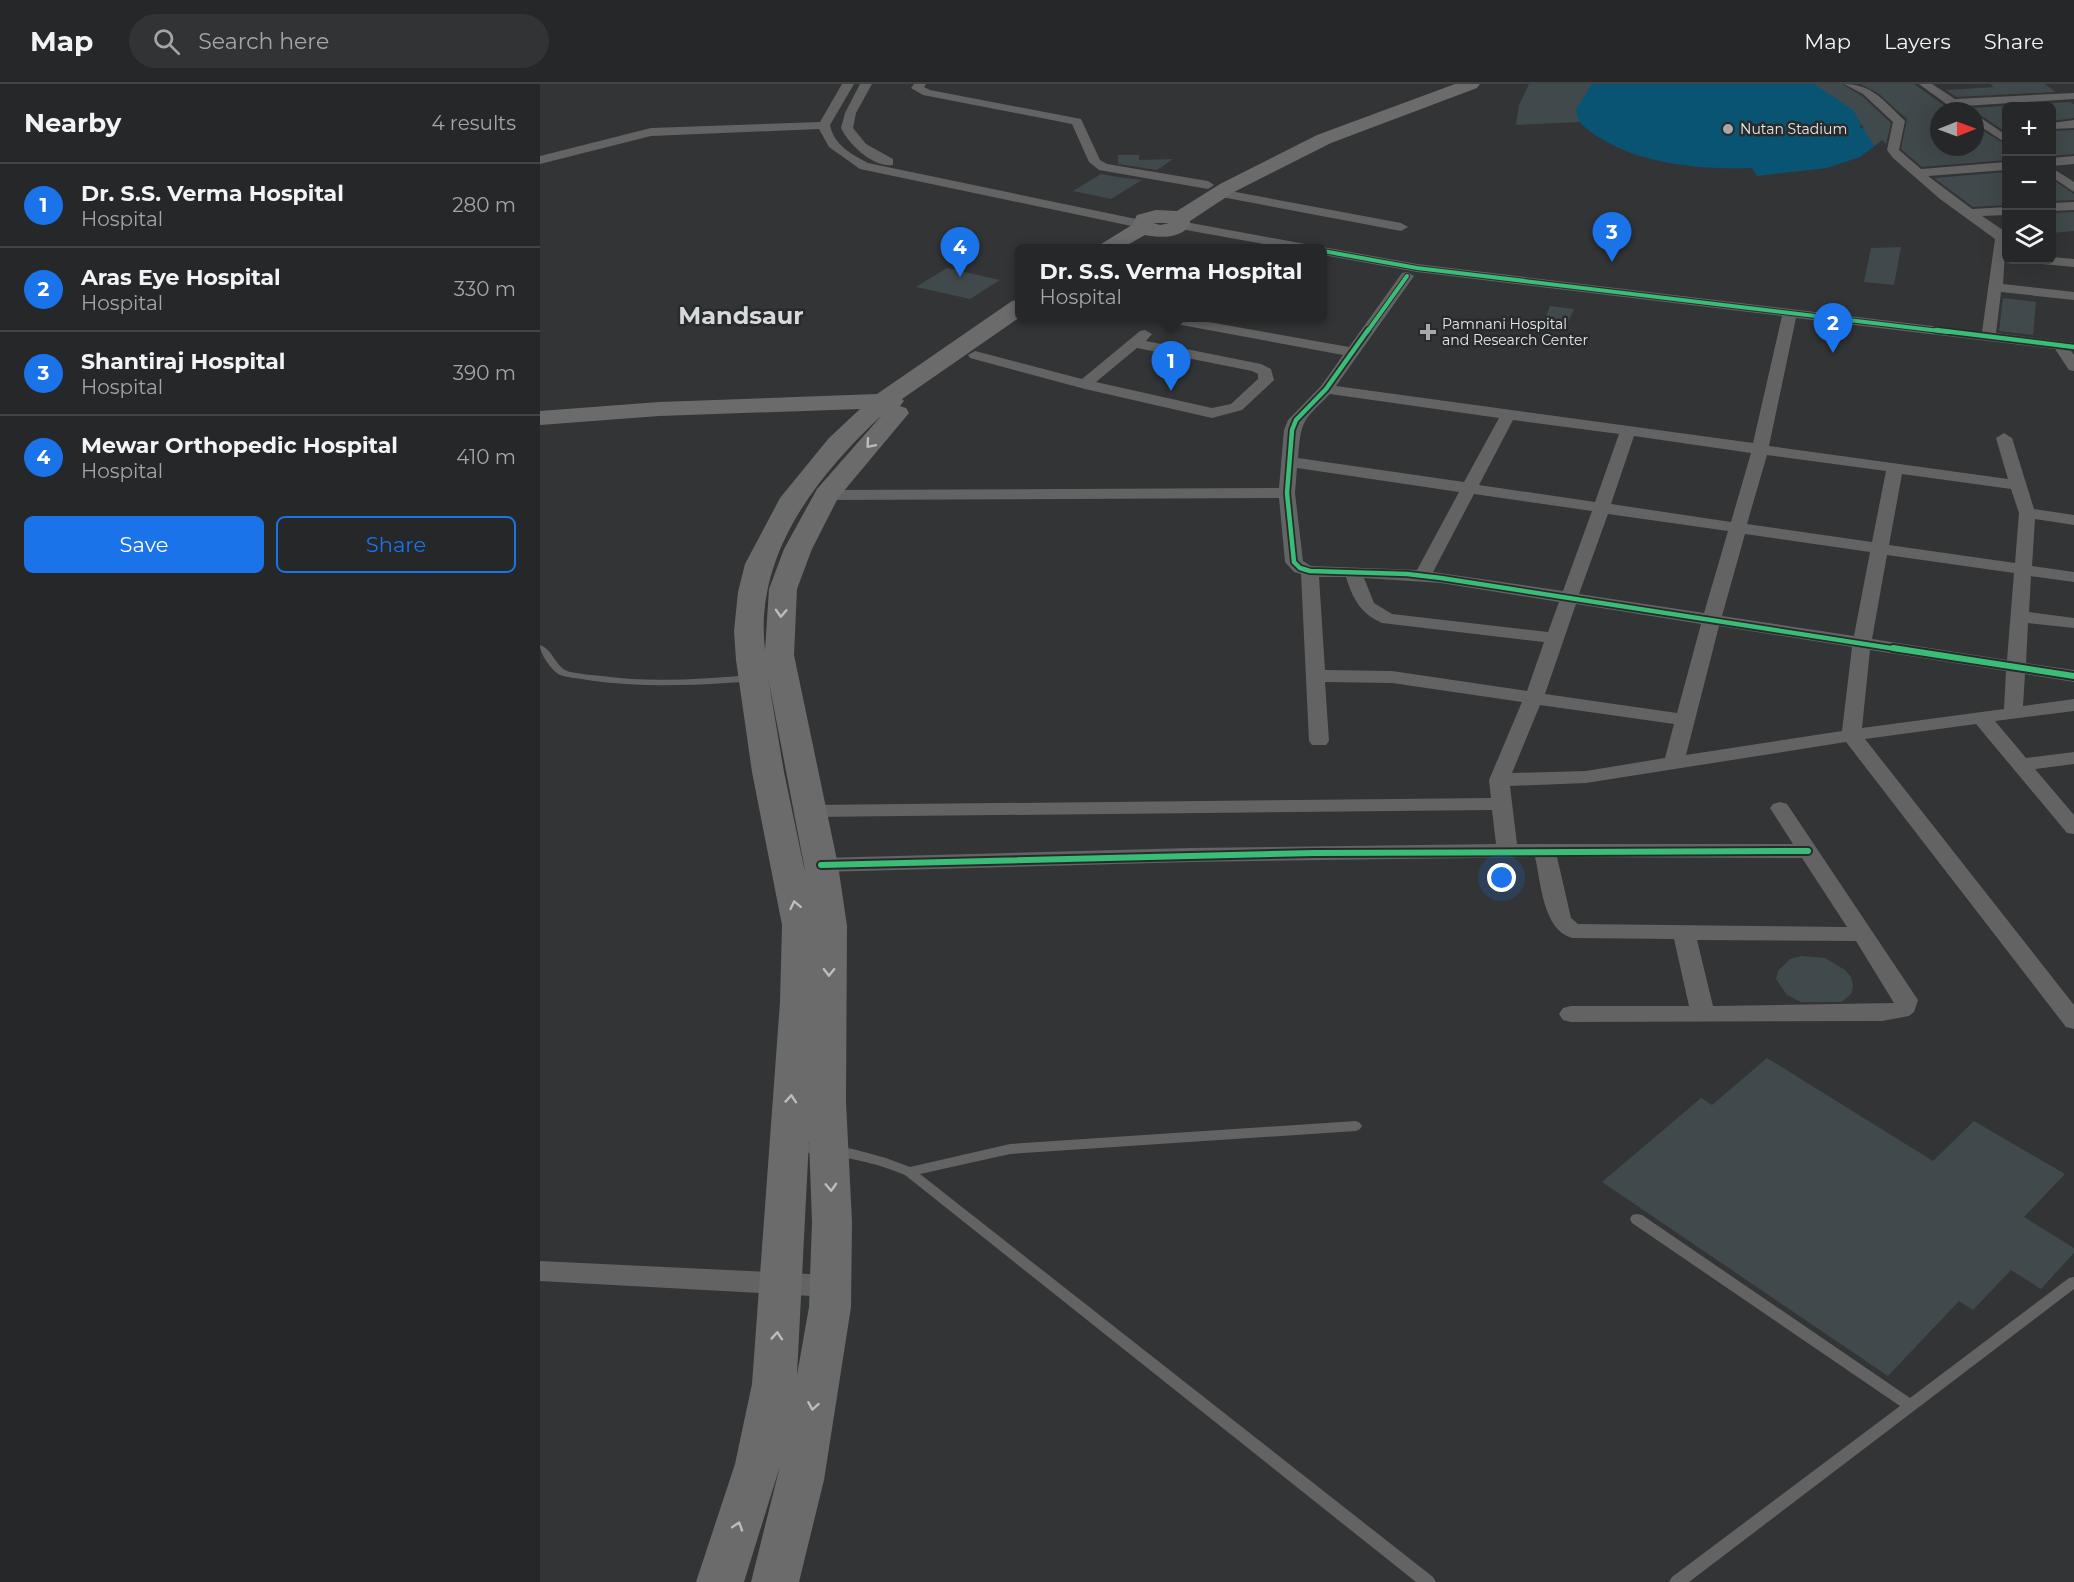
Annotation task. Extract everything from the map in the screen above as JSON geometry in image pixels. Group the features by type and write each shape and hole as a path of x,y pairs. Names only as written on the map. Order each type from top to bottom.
{"main road":[{"path":"1214,189 1240,166 1290,142 1445,84"},
{"path":"1118,244 1159,224 1214,189 1324,139 1471,84"},
{"path":"1138,244 1159,224"},
{"path":"775,1582 801,1480 830,1307 832,1222 827,1101 830,926 811,812 770,677 748,630 752,592 759,564 793,498 838,443 891,406 1015,310"},
{"path":"720,1582 758,1464 774,1384 798,1002 799,925 768,772 770,677 779,655 783,589 798,549 826,495 891,406 1024,322"},
{"path":"540,418 658,409 891,406"},
{"path":"540,430 620,421 891,406"}],"street":[{"path":"824,129 848,84"},
{"path":"866,84 846,123 847,131 866,151 886,161 1159,224 1235,244"},
{"path":"920,84 917,88 927,93 1077,121 1095,162 1103,167 1401,227"},
{"path":"1850,84 1867,92 1899,121 1893,150 1918,173 1998,233 2002,239"},
{"path":"1925,84 1952,102"},
{"path":"2060,84 2074,95"},
{"path":"1968,102 2074,95"},
{"path":"1984,124 2002,137"},
{"path":"2056,126 2074,124"},
{"path":"1991,129 2002,128"},
{"path":"824,129 844,156 864,166 1159,224 1276,244"},
{"path":"540,160 651,132 824,129 847,131"},
{"path":"844,156 866,151"},
{"path":"2056,162 2074,160"},
{"path":"1918,173 2002,165"},
{"path":"2056,175 2074,188"},
{"path":"2056,207 2074,206"},
{"path":"1970,213 2002,211"},
{"path":"1327,252 1417,267 2070,355"},
{"path":"2056,261 2074,263"},
{"path":"1988,337 2002,263"},
{"path":"1327,264 1407,276 1789,318 1988,337 2070,355"},
{"path":"1407,276 1326,389 1296,420 1292,430 1287,493 1294,562 1300,568 1310,571 1423,576 2074,676"},
{"path":"1996,287 2074,296"},
{"path":"1674,763 1760,450 1789,318"},
{"path":"1187,322 1353,352"},
{"path":"975,355 1084,384 1212,413 1229,412 1238,408 1266,380 1266,372 1256,367 1140,338 1084,384"},
{"path":"1326,389 2019,484"},
{"path":"1423,576 1508,415"},
{"path":"1507,849 1499,780 1534,698 1628,432"},
{"path":"2004,438 2027,513 2013,712"},
{"path":"1291,462 2074,577"},
{"path":"1895,468 1862,643 1851,735 2066,999 2074,1021"},
{"path":"826,495 1287,493"},
{"path":"2027,513 2074,520"},
{"path":"1310,571 1319,741"},
{"path":"1353,573 1365,606 1373,613 1388,618 1556,638"},
{"path":"2018,616 2074,624"},
{"path":"1315,676 1392,677 1685,720"},
{"path":"1499,780 1586,777 1851,735 2074,705"},
{"path":"1981,717 2074,828"},
{"path":"2021,765 2074,758"},
{"path":"811,812 1502,804"},
{"path":"1571,1014 1882,1013 1901,1010 1906,1006 1905,1000 1780,807"},
{"path":"821,865 1131,854 1507,849 1808,851"},
{"path":"1544,849 1561,921 1572,931 1862,934"},
{"path":"1684,933 1704,1014"},
{"path":"540,1271 831,1286"}],"lane":[{"path":"540,648 547,651 554,667 565,673 604,680 662,684 770,677"},
{"path":"909,1172 1010,1149 1356,1126"},
{"path":"788,1147 829,1149 886,1161 909,1172 1428,1582"},
{"path":"1637,1219 1911,1406"},
{"path":"1677,1582 2074,1282"}],"shaded area":[{"name":"Nutan Stadium","path":"1582,84 1825,84 1852,95 1861,124 1860,128 1881,130 1880,142 1860,157 1827,168 1757,176 1752,168 1684,165 1638,155 1596,136 1579,122 1521,124 1517,116 1523,96"}],"building":[{"path":"1529,84 1592,84 1576,109 1579,122 1516,125 1519,105"},
{"path":"1814,84 1842,84 1862,96 1891,123 1886,144 1882,140 1874,146 1853,110"},
{"path":"1860,84 1914,84 1939,102 1930,102 1930,156 1984,156 1984,131 2002,142 2002,160 1922,167 1901,149 1907,119 1878,93"},
{"path":"1990,84 2045,84 2056,92 1956,97 1946,90 1994,87"},
{"path":"2056,103 2074,104 2074,118 2056,120"},
{"path":"2002,106 2002,130 1984,117 1984,107"},
{"path":"2074,130 2074,154 2056,156 2056,131"},
{"path":"1118,155 1139,155 1139,160 1173,159 1157,170 1118,164"},
{"path":"2002,172 2002,205 1973,207 1934,178"},
{"path":"1101,174 1142,180 1111,199 1073,191"},
{"path":"2056,182 2074,194 2074,200 2056,201"},
{"path":"2074,212 2074,231 2056,233 2056,213"},
{"path":"1901,247 1894,285 1864,282 1871,248"},
{"path":"947,268 1000,280 970,299 916,287"},
{"path":"2003,298 2036,302 2033,335 1999,331"},
{"path":"1550,306 1574,309 1565,329 1542,326"},
{"path":"1801,956 1825,958 1845,970 1851,977 1853,986 1851,994 1842,1002 1801,1002 1787,995 1776,979 1778,971 1790,959"},
{"path":"1767,1058 1933,1161 1974,1121 2065,1174 2024,1217 2074,1248 2074,1253 2041,1289 2011,1270 1973,1310 1959,1301 1888,1376 1602,1182 1701,1098 1712,1105"}],"cycle path":[{"path":"1327,252 1417,268 2074,347"},
{"path":"1407,276 1326,389 1296,420 1292,430 1287,493 1294,562 1300,568 1310,571 1407,574 1441,578 2074,676"},
{"path":"821,865 1314,853 1561,850 1808,851"}],"place":[{"name":"Nutan Stadium","path":"1728,129"},
{"name":"Shantiraj Hospital","path":"1612,262"},
{"name":"Mewar Orthopedic Hospital","path":"960,277"},
{"name":"Pamnani Hospital and Research Center","path":"1428,332"},
{"name":"Aras Eye Hospital","path":"1833,353"},
{"name":"Dr. S.S. Verma Hospital","path":"1171,391"}],"district":[{"name":"Mandsaur","path":"741,316"}]}
